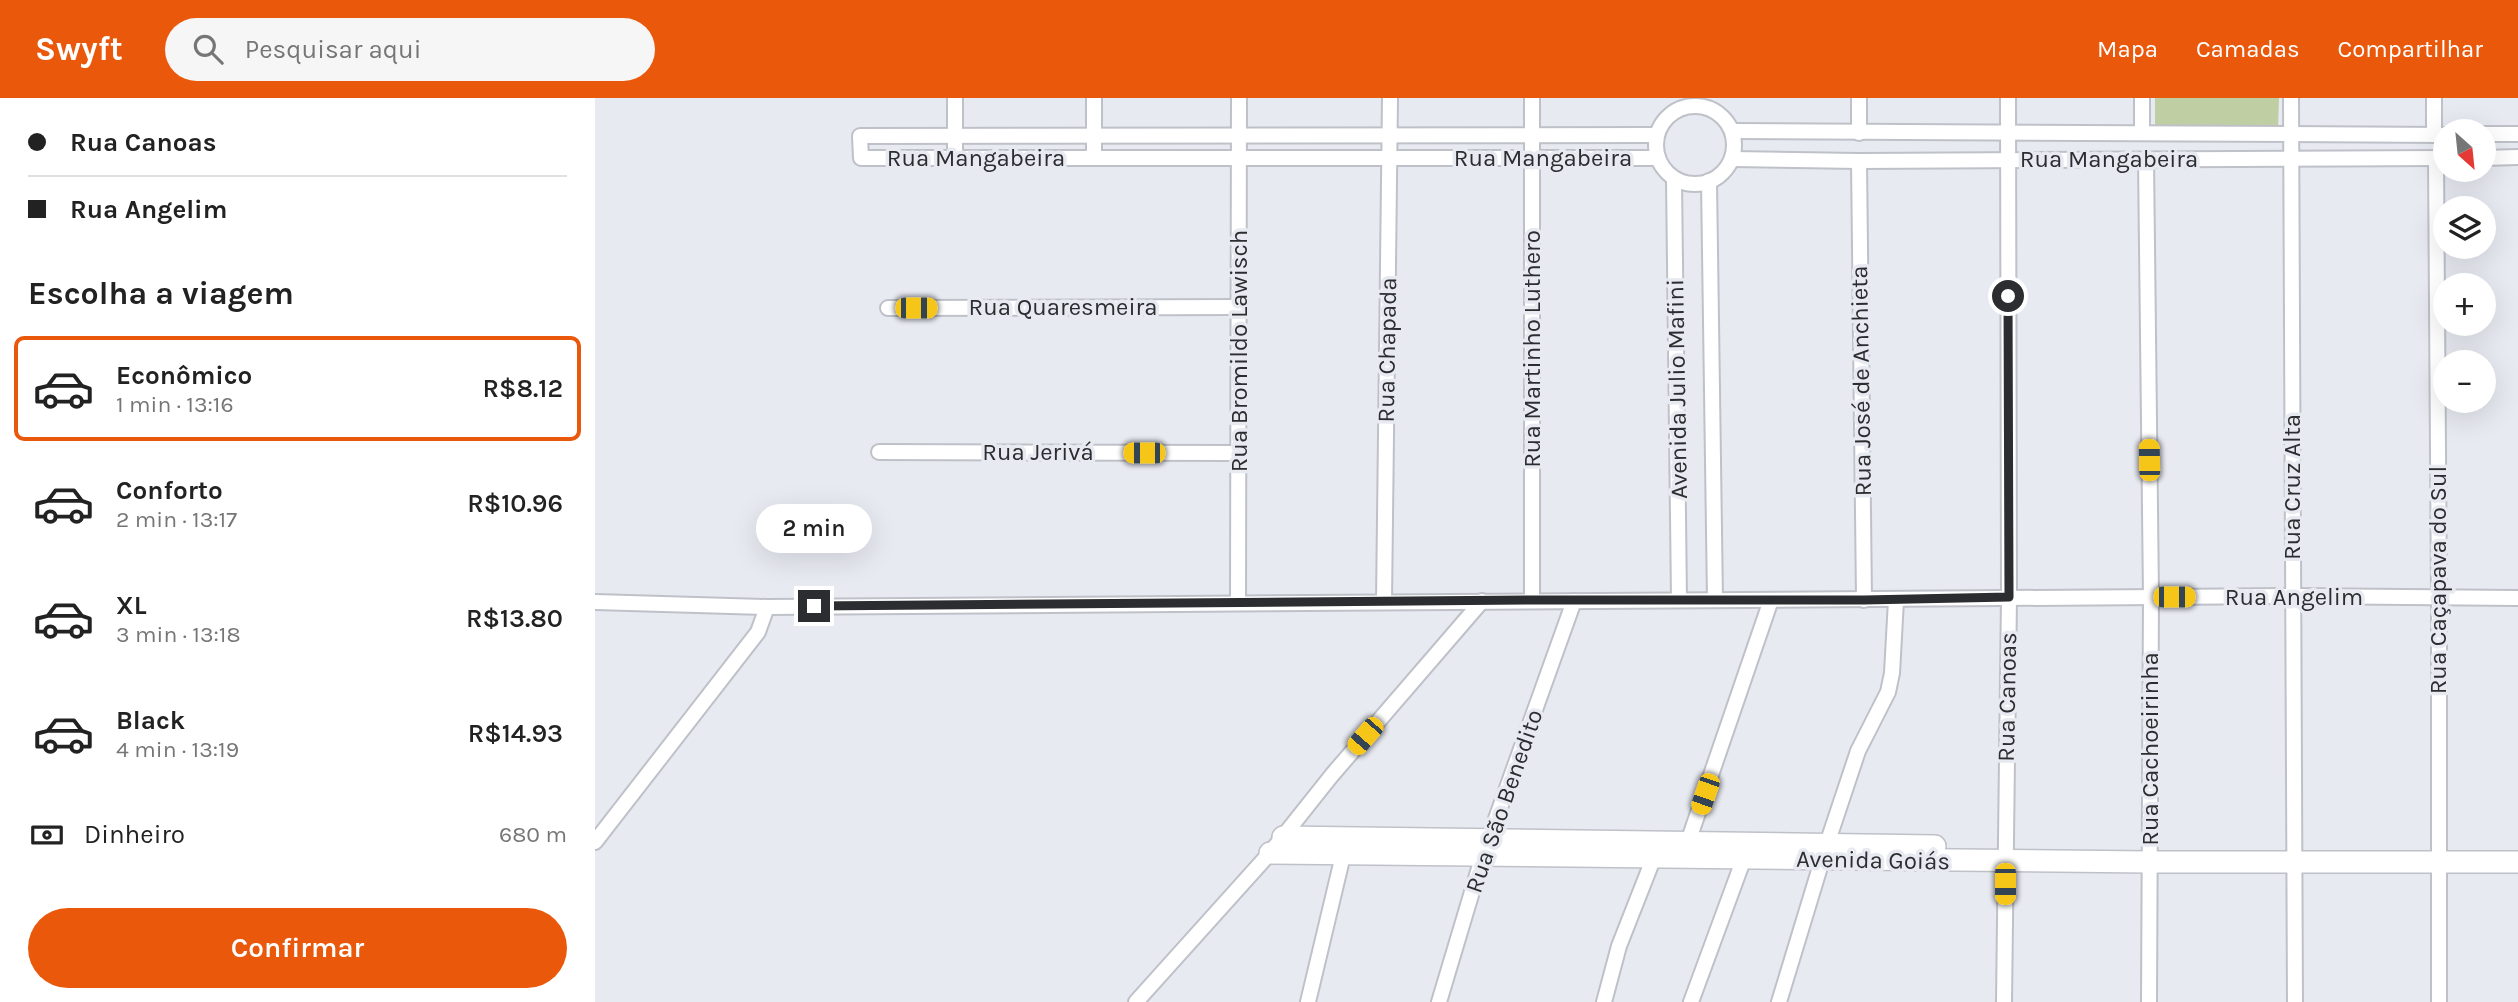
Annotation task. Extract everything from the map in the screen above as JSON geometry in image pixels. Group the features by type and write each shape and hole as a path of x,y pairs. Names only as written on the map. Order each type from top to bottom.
{"street":[{"path":"955,98 955,158"},
{"path":"1094,98 1094,158"},
{"name":"Rua Bromildo Lawisch","path":"1238,603 1239,98"},
{"name":"Rua Chapada","path":"1384,603 1390,98"},
{"name":"Rua Martinho Luthero","path":"1532,98 1532,600"},
{"path":"1859,98 1859,133"},
{"name":"Rua Canoas","path":"2004,1002 2009,597 2008,98"},
{"path":"2142,98 2142,133"},
{"name":"Rua Cruz Alta","path":"2291,98 2295,1002"},
{"path":"2434,98 2437,119"},
{"path":"1712,104 1733,131 1732,159 1723,172 1709,181 1686,183 1674,178 1664,170 1658,158 1656,135 1674,105 1712,104"},
{"name":"Rua Mangabeira","path":"1733,131 2433,135"},
{"path":"2496,134 2518,134"},
{"name":"Rua Mangabeira","path":"1656,135 860,136 860,158 1658,158"},
{"path":"2496,158 2518,157"},
{"name":"Rua Mangabeira","path":"1732,159 2433,159"},
{"name":"Rua Cachoeirinha","path":"2146,159 2151,597 2149,1002"},
{"name":"Rua José de Anchieta","path":"1859,161 1864,600"},
{"name":"Avenida Julio Mafini","path":"1674,178 1679,600"},
{"name":"Avenida Julio Mafini","path":"1709,181 1715,600"},
{"name":"Rua Caçapava do Sul","path":"2439,1002 2437,857 2440,182"},
{"name":"Rua Quaresmeira","path":"888,308 1239,307"},
{"name":"Rua Jerivá","path":"879,452 1238,453"},
{"name":"Rua Angelim","path":"595,602 767,607 2009,597 2518,598"},
{"path":"1688,842 1771,600"},
{"path":"1779,1002 1858,751 1888,692 1892,673 1896,600"},
{"path":"1136,1002 1277,845 1332,775 1482,601"},
{"name":"Rua São Benedito","path":"1439,1002 1486,847 1574,601"},
{"path":"595,842 758,632 767,607"},
{"name":"Avenida Goiás","path":"1277,845 1486,847 1688,842 1825,852 2437,857 2518,862"},
{"path":"1308,1002 1346,846"},
{"name":"Avenida Goiás","path":"1486,847 1654,857 1744,858 1825,852"},
{"name":"Avenida Goiás","path":"2437,857 2518,849"},
{"path":"1604,1002 1619,946 1654,857"},
{"path":"1691,1002 1744,858"}],"green space":[{"path":"2155,98 2279,98 2278,130 2155,130"}],"route":[{"path":"814,606 2009,597 2008,296"}]}
